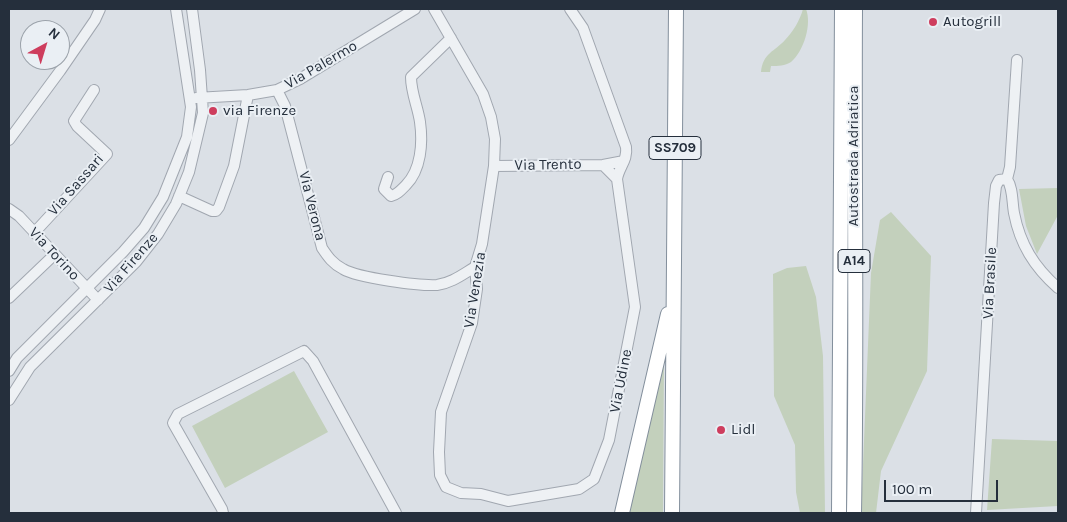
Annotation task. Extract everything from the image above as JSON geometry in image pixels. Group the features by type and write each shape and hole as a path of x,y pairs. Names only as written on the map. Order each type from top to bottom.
{"highway":[{"name":"SS709","path":"672,513 676,9"},
{"name":"Autostrada Adriatica","path":"839,513 842,9"},
{"name":"Autostrada Adriatica","path":"854,513 856,424 855,9"},
{"path":"622,513 674,286"}],"street":[{"path":"9,140 60,71 95,20 100,9"},
{"name":"Via Firenze","path":"9,371 17,358 123,252 144,228 163,197 187,137 191,107 176,9"},
{"name":"Via Firenze","path":"9,400 30,367 136,262 158,234 180,196 189,172 203,113 200,70 192,9"},
{"name":"Via Palermo","path":"190,98 248,95 276,90 300,78 415,9"},
{"name":"Via Venezia","path":"434,9 477,81 487,105 493,126 494,166 482,244 475,267 477,289 472,324 441,412 440,475 446,487 461,493 481,494 508,501"},
{"path":"570,9 583,28 626,147 627,154 616,179 603,165"},
{"path":"388,177 384,189 391,196 395,196 413,178 420,155 420,122 411,90 411,76 451,38"},
{"name":"Via Brasile","path":"976,513 994,204 996,186 999,180 1007,179 1010,167 1017,60"},
{"name":"Via Sassari","path":"34,233 107,154 74,121 94,90"},
{"name":"Via Verona","path":"276,90 285,106 291,124 322,248 332,262 345,270 367,277 437,285 451,282 475,267"},
{"path":"180,196 212,211 216,211 220,207 234,166 248,95"},
{"path":"603,165 624,161"},
{"name":"Via Trento","path":"494,166 603,165"},
{"name":"Via Udine","path":"508,501 579,489 594,479 609,440 635,307 616,179"},
{"path":"1007,179 1010,183 1019,234 1036,266 1058,288"},
{"name":"Via Torino","path":"9,209 18,216 98,300"},
{"path":"9,298 54,255"},
{"path":"223,513 173,423 178,414 304,351 313,361 396,513"},
{"path":"508,501 508,513"}],"green space":[{"path":"803,9 806,9 808,15 806,37 796,57 791,62 781,66 771,66 770,72 761,72 764,61 791,33"},
{"path":"1058,188 1058,215 1037,254 1026,226 1019,189"},
{"path":"891,212 931,256 927,371 881,471 876,513 861,513 871,273 880,220"},
{"path":"806,266 816,297 823,356 825,513 800,513 796,492 795,445 774,396 773,274 787,268"},
{"path":"664,359 663,513 628,513"},
{"path":"294,371 328,432 225,488 192,426"},
{"path":"992,439 1058,441 1058,506 987,510"}],"place":[{"name":"Autogrill","path":"933,22"},
{"name":"via Firenze","path":"213,111"},
{"name":"Lidl","path":"721,430"}]}
